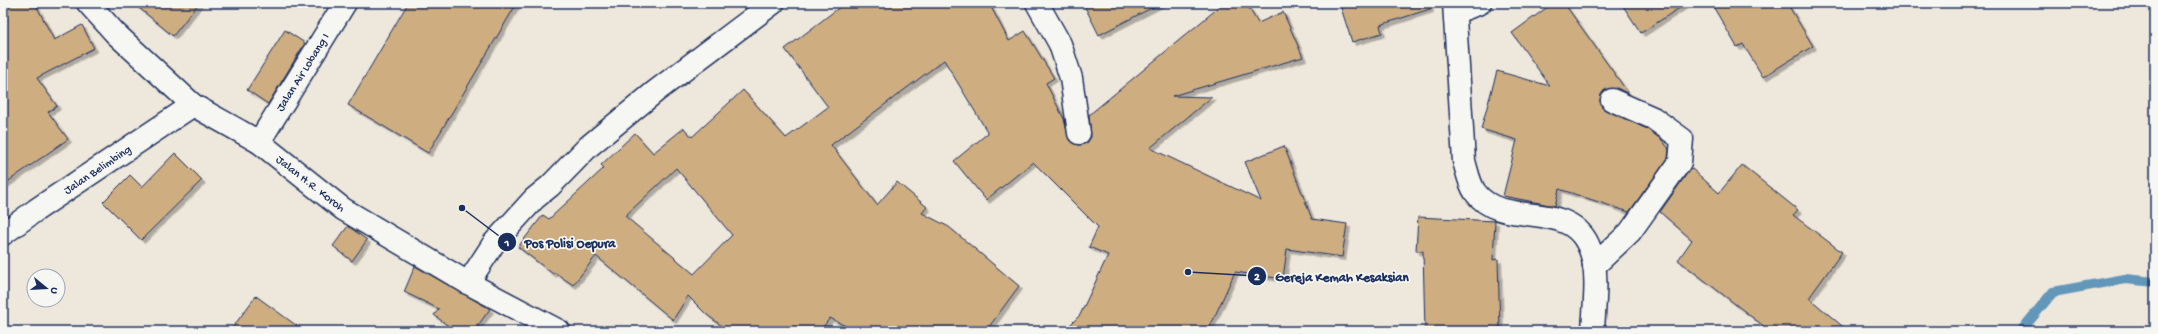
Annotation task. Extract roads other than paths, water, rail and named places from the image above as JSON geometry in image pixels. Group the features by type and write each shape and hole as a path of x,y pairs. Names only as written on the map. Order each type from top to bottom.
{"street":[{"name":"Jalan H.R. Koroh","path":"88,3 114,33 193,105 259,142 342,209 468,283 559,331"},
{"name":"Jalan Air Lobang I","path":"259,142 345,3"},
{"path":"468,283 494,243 534,199 550,186 589,146 656,91 773,3"},
{"path":"1037,3 1060,44 1071,78 1079,133"},
{"path":"1480,3 1455,7 1464,161 1469,180 1475,192 1484,202 1496,207 1556,218 1570,224 1583,234 1591,251 1594,266 1594,331"},
{"path":"1594,266 1630,232 1680,162 1682,139 1653,118 1612,100"},
{"name":"Jalan Belimbing","path":"3,234 36,210 193,105"}],"waterway":[{"path":"2021,331 2053,292 2125,279 2155,282"}],"place":[{"name":"Pos Polisi Oepura","path":"462,208"},
{"name":"Gereja Kemah Kesaksian","path":"1188,272"}]}
